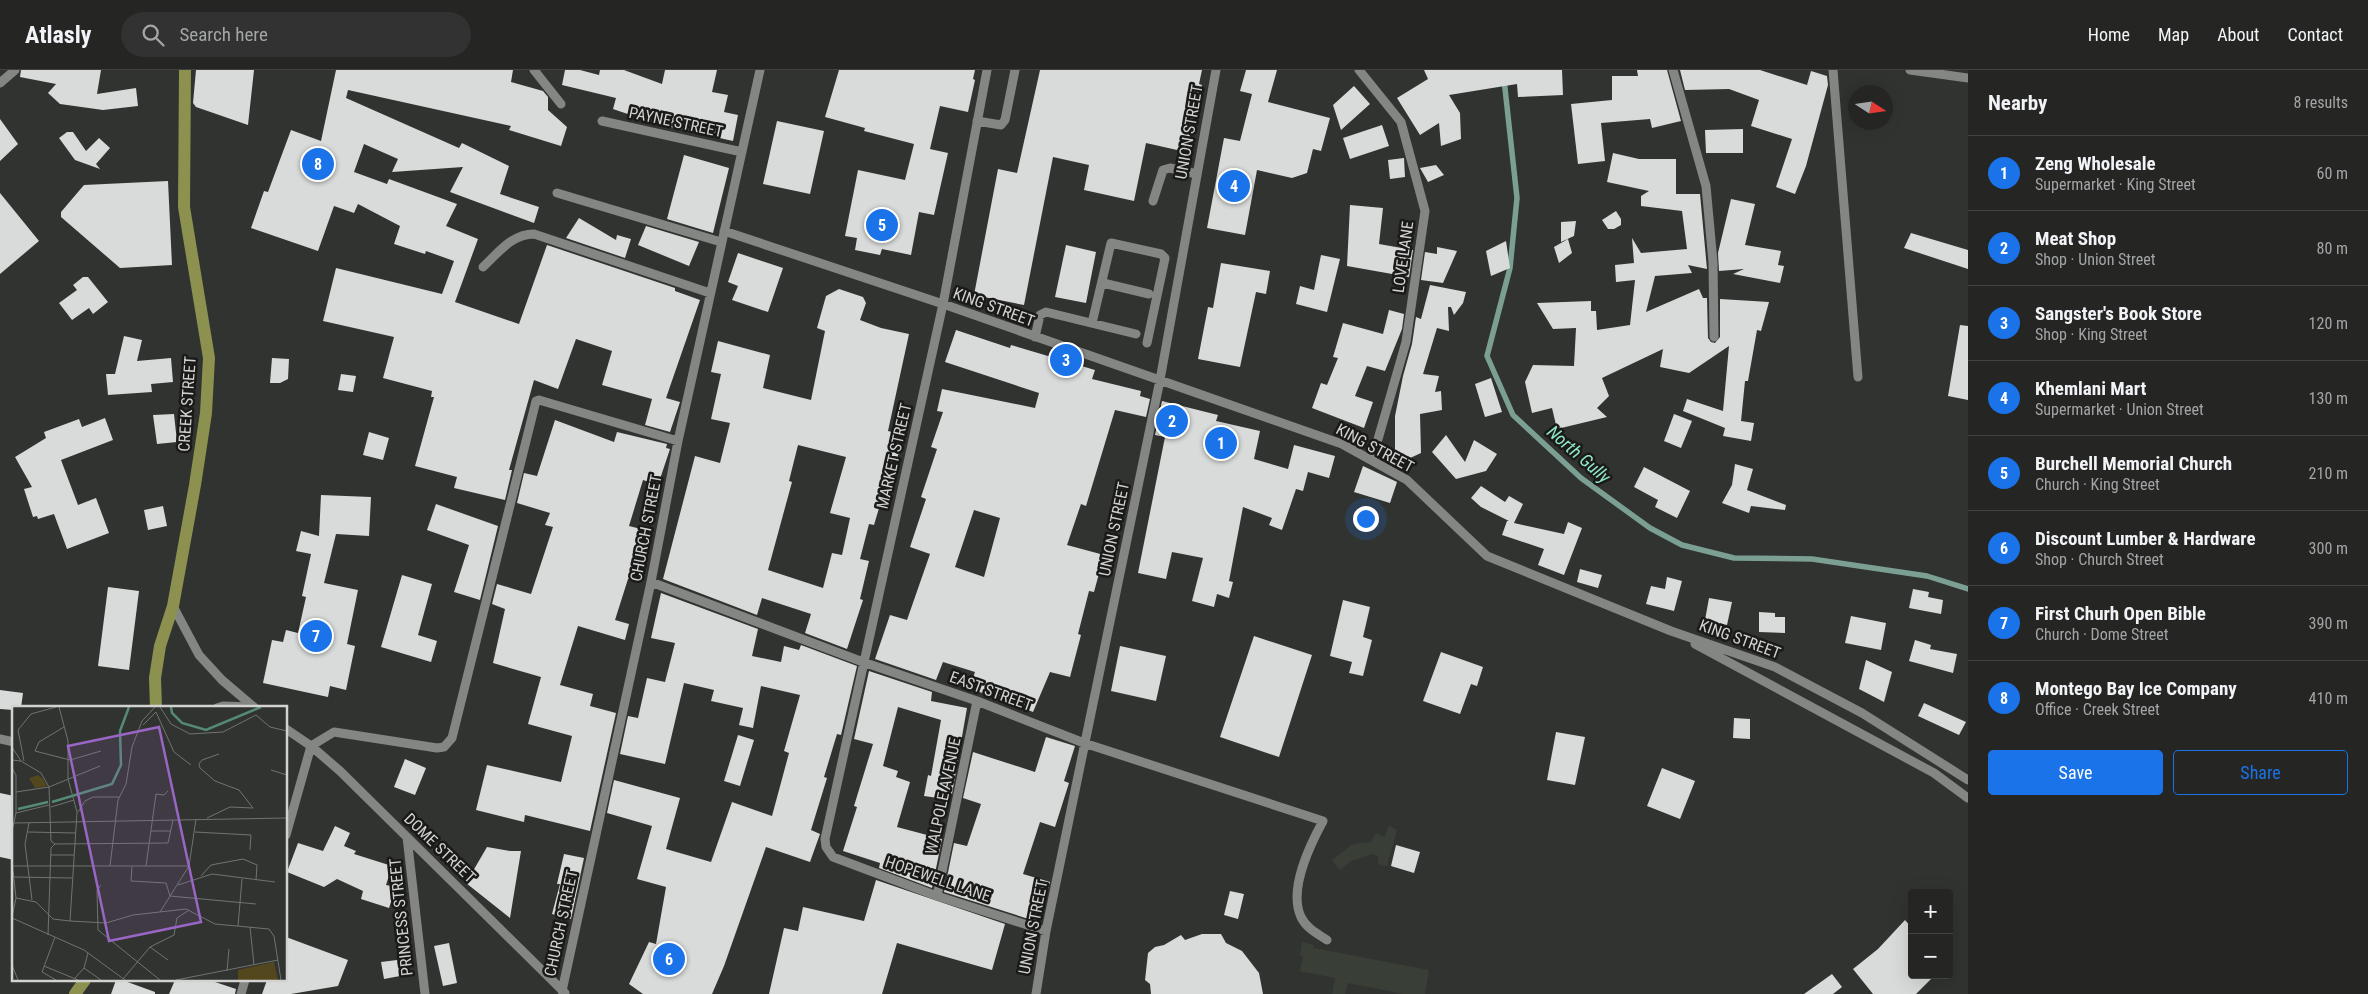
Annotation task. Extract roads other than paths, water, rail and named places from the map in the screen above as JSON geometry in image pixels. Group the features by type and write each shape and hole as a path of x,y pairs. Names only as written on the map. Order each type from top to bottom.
{"main road":[{"name":"CREEK STREET","path":"156,706 155,678 160,646 173,606 196,485 206,412 209,358 184,207 184,70"},
{"path":"75,994 84,982"}],"street":[{"path":"0,83 15,70"},
{"path":"534,70 561,104"},
{"name":"CHURCH STREET","path":"565,993 651,582 678,442 760,70"},
{"name":"MARKET STREET","path":"826,846 825,839 863,662 943,304 986,70"},
{"path":"977,122 1001,125 1005,120 1015,70"},
{"name":"UNION STREET","path":"1036,994 1046,931 1160,380 1216,70"},
{"name":"LOVE LANE","path":"1359,70 1401,122 1425,211 1406,342 1372,460"},
{"path":"1673,70 1706,186 1713,262 1714,337"},
{"path":"1833,70 1858,377"},
{"path":"1910,70 1968,78"},
{"name":"PAYNE STREET","path":"602,122 742,152"},
{"path":"1153,201 1163,170 1170,168 1197,174"},
{"path":"557,193 721,242"},
{"name":"KING STREET","path":"724,231 943,304 1342,444 1407,480 1488,556 1671,631 1775,667 1824,691 1968,780"},
{"path":"483,267 513,239 524,234 534,234 710,293"},
{"path":"1092,323 1111,243 1161,254 1165,258 1147,343"},
{"path":"1103,283 1150,294"},
{"path":"1035,337 1040,315 1046,312 1136,334"},
{"path":"288,828 311,746 334,732 437,748 444,747 452,738 536,401 539,400 678,442"},
{"name":"EAST STREET","path":"651,582 863,662 977,701 1084,743 1322,821 1303,862 1298,896 1301,916 1311,929 1327,940"},
{"path":"173,606 199,655 222,680 253,706"},
{"path":"1671,631 1934,773 1968,798"},
{"name":"WALPOLE AVENUE","path":"937,896 977,701"},
{"name":"DOME STREET","path":"288,730 311,746 340,771 514,940 565,993"},
{"name":"PRINCESS STREET","path":"407,837 425,994"},
{"name":"HOPEWELL LANE","path":"826,846 833,857 937,896 1046,931"}],"waterway":[{"name":"North Gully","path":"1503,70 1517,198 1510,268 1487,356 1513,415 1581,478 1650,528 1682,545 1734,558 1812,559 1927,576 1968,589"}],"place":[{"name":"Montego Bay Ice Company","path":"318,164"},
{"name":"Khemlani Mart","path":"1234,186"},
{"name":"Burchell Memorial Church","path":"882,225"},
{"name":"Sangster's Book Store","path":"1066,360"},
{"name":"Meat Shop","path":"1172,421"},
{"name":"Zeng Wholesale","path":"1221,443"},
{"name":"First Churh Open Bible","path":"316,636"},
{"name":"Discount Lumber & Hardware","path":"669,959"}]}
